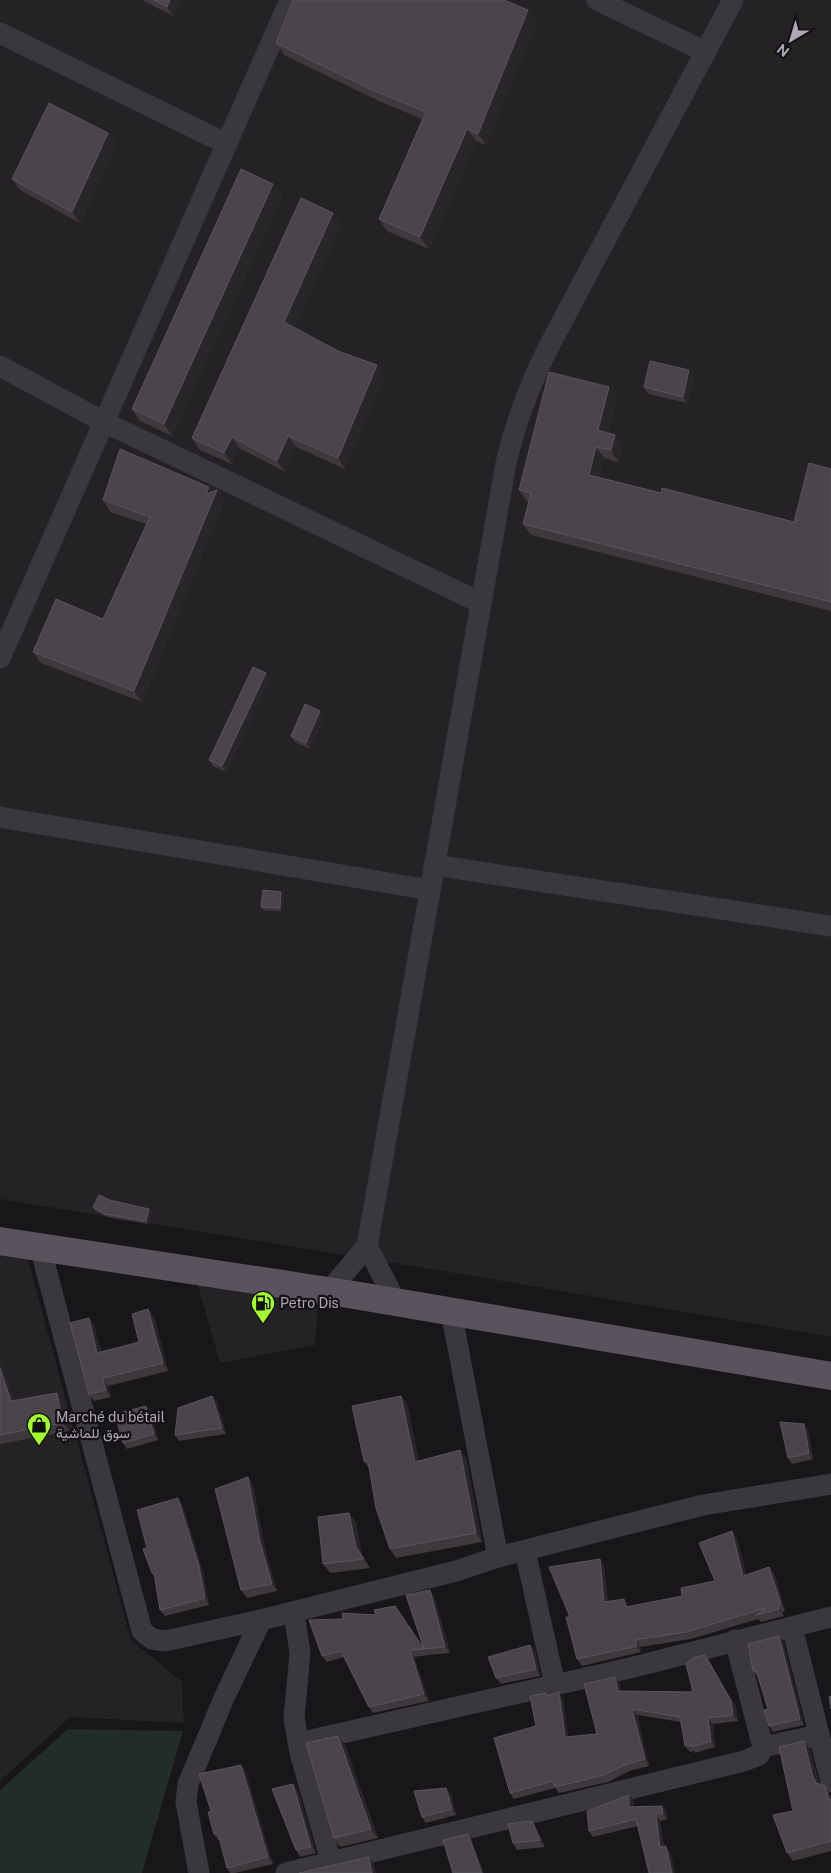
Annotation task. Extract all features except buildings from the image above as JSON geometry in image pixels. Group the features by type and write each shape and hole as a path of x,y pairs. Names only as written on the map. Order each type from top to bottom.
{"main road":[{"path":"0,1241 329,1291 831,1376"}],"street":[{"path":"0,658 290,0"},
{"path":"597,0 706,52"},
{"path":"329,1291 367,1246 506,463 517,417 533,376 733,0"},
{"path":"0,33 227,144"},
{"path":"0,366 104,422 481,603"},
{"path":"0,817 430,890"},
{"path":"434,866 831,926"},
{"path":"367,1246 396,1302"},
{"path":"40,1247 142,1631 152,1639 165,1641 294,1613 456,1571 498,1557 702,1505 831,1484"},
{"path":"451,1311 498,1557"},
{"path":"525,1551 555,1685"},
{"path":"294,1613 300,1652 294,1718 298,1743 331,1862"},
{"path":"298,1743 555,1685 831,1617"},
{"path":"199,1873 186,1802 188,1784 224,1698 261,1620"},
{"path":"792,1627 831,1782"},
{"path":"286,1873 744,1761 759,1755 763,1747 735,1640"},
{"path":"763,1747 819,1735"}],"shaded area":[{"path":"0,0 831,0 831,1337 467,1275 0,1199"},
{"name":"Marché du bétail سوق للماشية","path":"0,1248 26,1252 131,1640 182,1682 184,1723 70,1717 0,1781"},
{"name":"Petro Dis","path":"197,1282 318,1303 315,1345 220,1363"},
{"path":"68,1729 183,1731 142,1873 0,1873 0,1790"}],"place":[{"name":"Petro Dis","path":"263,1324"},
{"name":"Marché du bétail سوق للماشية","path":"39,1446"}]}
